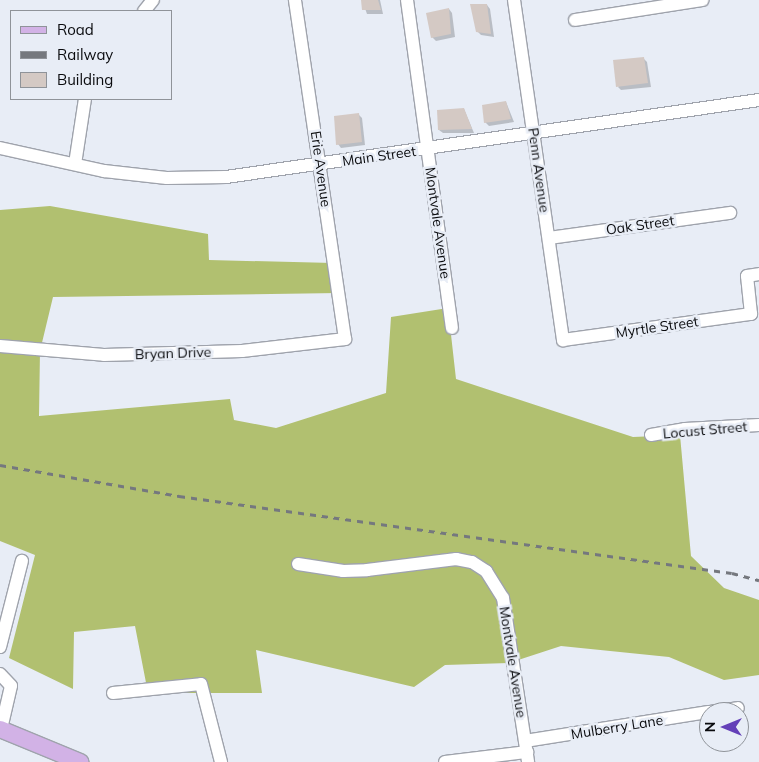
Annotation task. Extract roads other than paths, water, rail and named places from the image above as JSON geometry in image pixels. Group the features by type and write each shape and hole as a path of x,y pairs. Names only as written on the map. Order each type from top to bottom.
{"main road":[{"path":"0,729 80,762"}],"street":[{"path":"145,10 153,0"},
{"name":"Erie Avenue","path":"295,0 321,164 345,338"},
{"name":"Montvale Avenue","path":"406,0 452,328"},
{"name":"Penn Avenue","path":"514,0 563,340"},
{"path":"575,20 702,0"},
{"path":"75,164 85,100"},
{"name":"Main Street","path":"0,148 150,177 196,178 256,174 759,100"},
{"name":"Oak Street","path":"549,238 730,212"},
{"name":"Myrtle Street","path":"563,340 751,314 747,276 759,274"},
{"name":"Bryan Drive","path":"0,346 104,356 242,351 345,338"},
{"name":"Locust Street","path":"651,435 685,429 759,425"},
{"name":"Montvale Avenue","path":"298,564 343,571 367,570 456,559 482,568 496,582 503,598 527,752"},
{"path":"0,646 22,561"},
{"path":"0,674 11,686 0,729"},
{"path":"113,693 201,684 221,762"},
{"name":"Mulberry Lane","path":"445,762 527,752 699,714"}],"railway":[{"path":"0,465 179,496 732,573 759,580"}]}
